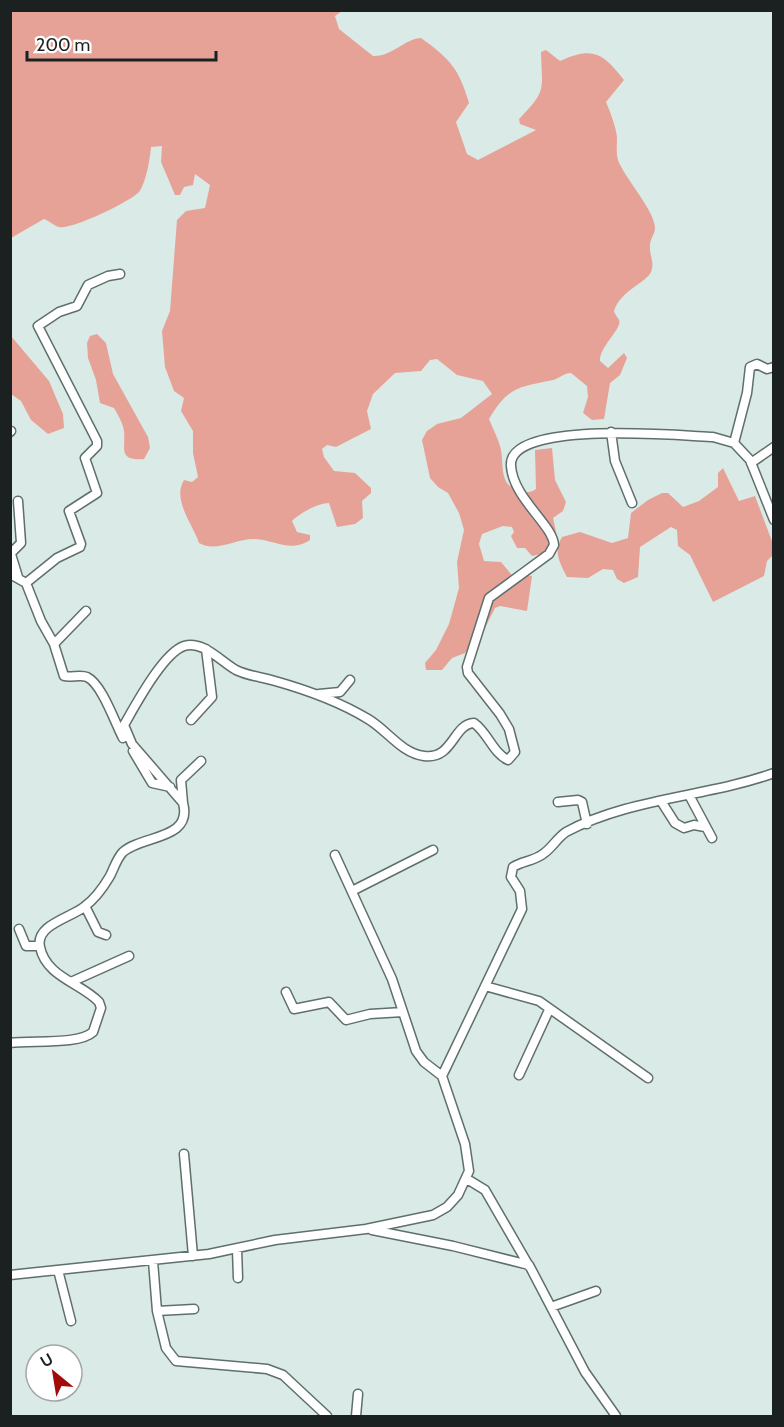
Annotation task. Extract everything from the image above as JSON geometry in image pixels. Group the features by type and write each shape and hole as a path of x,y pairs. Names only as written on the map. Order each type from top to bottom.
{"street":[{"path":"26,583 57,558 80,547 81,544 69,511 97,494 85,458 97,446 97,441 39,325 59,312 77,306 88,285 108,276 120,274"},
{"path":"734,443 747,393 750,367 757,364 767,369 774,367"},
{"path":"611,432 615,461 632,503"},
{"path":"183,803 132,744 124,725 153,677 175,652 188,645 206,649 237,670 313,694 368,718 414,754 427,756 443,751 452,744 465,725 474,723 482,729 505,759 511,759 516,752 509,729 468,673 467,667 489,598 549,554 554,545 551,534 523,500 511,469 512,458 523,448 582,433 611,432 713,437 734,443 751,463 774,520"},
{"path":"751,463 774,447"},
{"path":"18,501 21,543 11,552 14,576 26,583 41,621 54,644 65,677 80,675 92,681 151,781 170,788"},
{"path":"54,644 86,612"},
{"path":"191,720 212,697 206,649"},
{"path":"313,694 340,692 350,680"},
{"path":"10,1043 35,1040 76,1041 89,1035 101,1008 99,1002 53,969 39,946 40,935 45,928 85,906 99,893 123,852 177,828 185,815 180,780 201,761"},
{"path":"442,1076 522,909 520,891 511,877 513,867 543,854 562,835 587,824 661,801 727,788 774,773"},
{"path":"689,795 700,812 705,828 712,837"},
{"path":"661,801 672,819 684,828 694,825 705,828"},
{"path":"558,802 582,802 587,824"},
{"path":"352,891 433,850"},
{"path":"10,1275 193,1256 274,1240 366,1229 433,1215 447,1207 467,1179 469,1172 465,1144 442,1076 424,1062 416,1052 404,1012 335,855"},
{"path":"85,906 98,932 106,935"},
{"path":"19,929 26,946 39,946"},
{"path":"71,982 129,956"},
{"path":"485,986 538,1001 648,1078"},
{"path":"286,992 294,1009 329,1002 346,1020 404,1012"},
{"path":"519,1075 549,1010"},
{"path":"184,1154 193,1256"},
{"path":"467,1179 485,1190 530,1267 585,1372 616,1416"},
{"path":"366,1229 453,1246 530,1267"},
{"path":"237,1249 238,1278"},
{"path":"153,1261 157,1311 166,1348 176,1361 267,1369 283,1375 327,1416"},
{"path":"58,1270 71,1322"},
{"path":"551,1307 596,1291"},
{"path":"157,1311 194,1309"},
{"path":"356,1416 358,1394"}],"shaded area":[{"path":"11,10 342,11 335,16 339,29 373,56 386,54 409,41 421,38 446,58 457,72 469,103 456,122 467,154 478,160 536,130 520,124 519,119 534,102 541,89 541,52 546,50 560,61 571,56 589,53 603,58 617,71 624,80 606,102 617,137 618,160 645,203 655,228 650,245 651,272 617,304 614,311 619,320 618,328 603,350 600,361 608,368 624,353 627,358 620,375 610,383 604,419 592,420 583,413 588,397 587,386 571,373 516,390 502,400 489,419 500,446 505,480 508,484 524,492 536,489 535,450 552,448 555,480 566,502 563,511 553,518 558,541 541,554 532,556 525,548 517,548 511,536 514,532 512,527 503,526 482,534 479,544 484,561 501,562 516,580 525,575 532,576 527,611 500,606 495,608 483,632 465,653 452,658 442,670 426,670 425,663 436,650 449,624 459,588 457,562 464,530 459,513 448,493 430,478 422,440 427,431 437,424 461,418 492,394 483,381 457,375 437,359 430,360 421,371 395,373 373,394 367,411 371,429 336,447 327,445 322,449 324,457 334,471 355,473 371,488 371,493 362,501 363,518 355,524 337,527 329,503 325,503 309,509 292,521 297,532 310,535 310,540 303,544 289,546 255,539 219,546 206,546 199,543 184,511 180,495 184,480 192,482 198,477 193,453 193,431 181,411 184,398 174,391 165,367 162,331 170,311 177,220 186,211 205,208 210,185 195,174 193,185 184,187 180,195 175,195 161,162 162,146 151,147 144,183 139,192 125,202 66,227 55,226 44,219 11,238"},
{"path":"97,334 106,343 113,374 148,437 150,448 144,459 126,456 123,425 114,408 100,403 96,380 88,358 87,343 90,336"},
{"path":"11,336 49,381 63,414 64,428 48,434 31,420 21,401 11,394"},
{"path":"723,468 739,501 755,496 773,544 773,555 767,561 764,576 713,602 690,555 678,546 677,530 671,527 640,547 638,577 624,583 617,579 613,570 603,569 588,578 567,577 558,553 562,537 580,532 612,543 628,538 631,513 648,500 662,493 668,493 683,507 699,501 718,487 718,473"}]}
